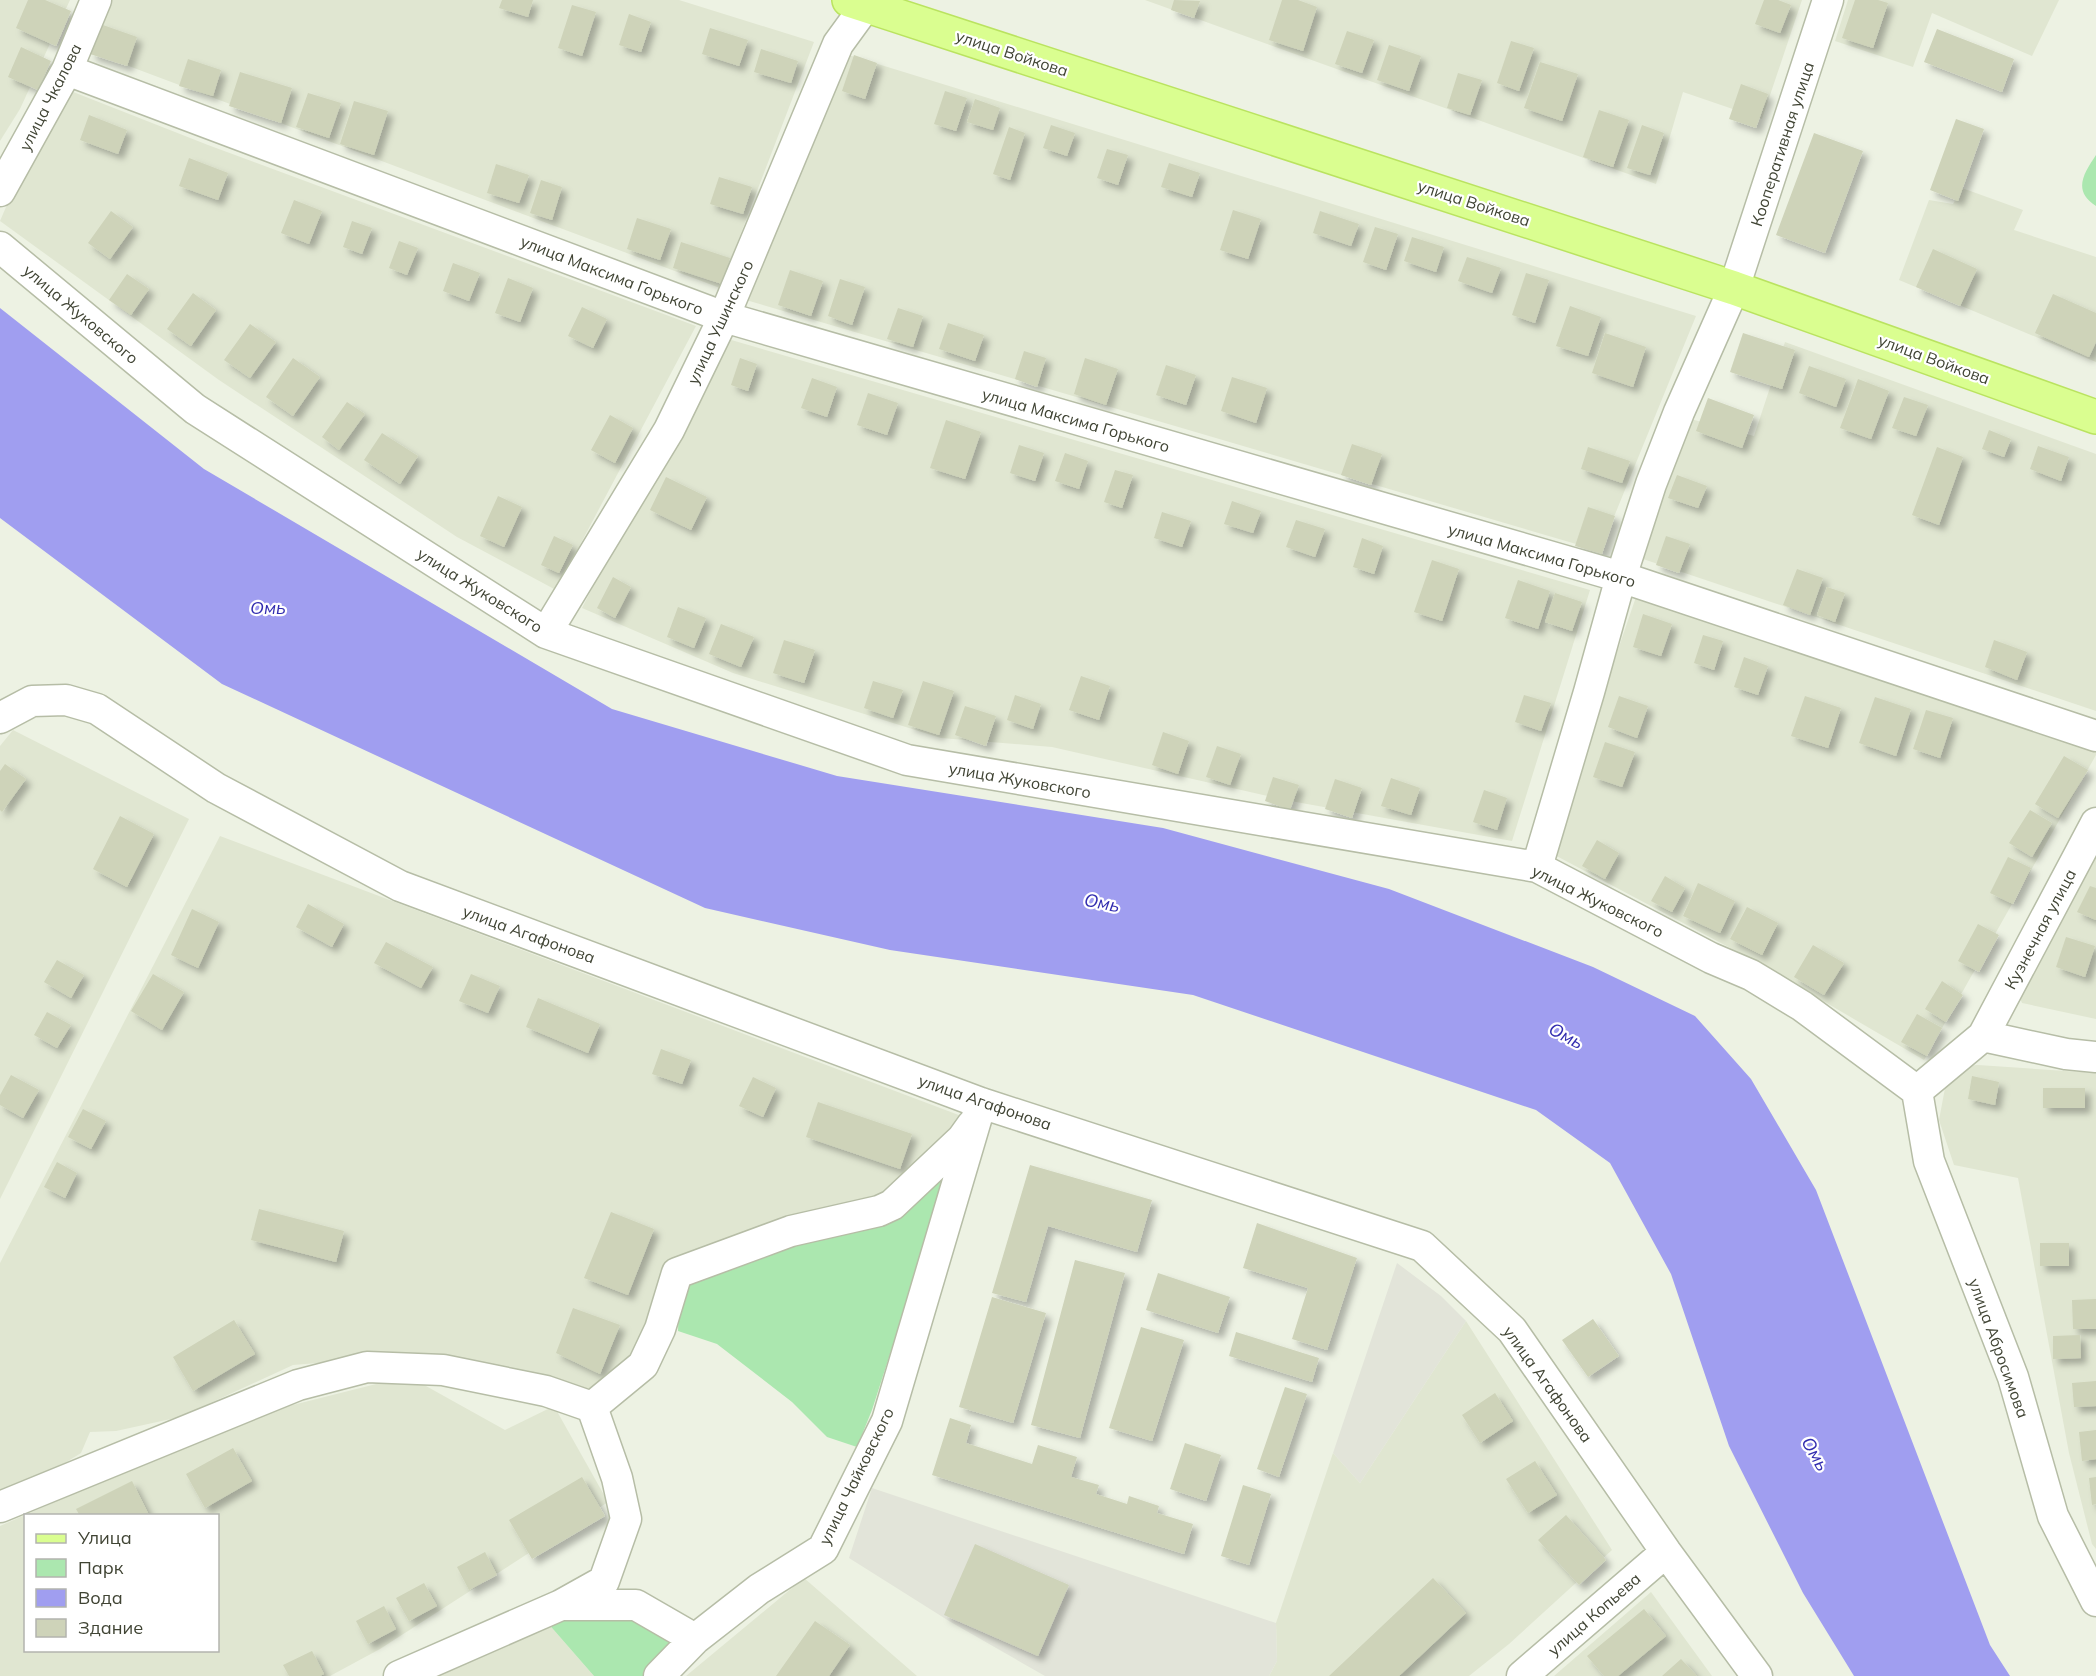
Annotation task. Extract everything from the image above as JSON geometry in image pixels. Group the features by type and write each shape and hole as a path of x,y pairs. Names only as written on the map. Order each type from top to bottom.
{"main road":[{"name":"улица Войкова","path":"861,2 1734,288 2096,417"}],"street":[{"name":"улица Чкалова","path":"0,191 67,70 96,0"},
{"name":"Кооперативная улица","path":"1537,867 1621,577 1651,484 1679,412 1734,288 1828,0"},
{"name":"улица Ушинского","path":"546,633 669,430 724,317 838,44 861,2"},
{"name":"улица Максима Горького","path":"67,70 724,317 1621,577 2096,736"},
{"name":"улица Жуковского","path":"0,246 195,409 546,633 907,760 1537,867 1711,958 1750,975 1802,1006 1917,1091"},
{"name":"улица Агафонова","path":"0,718 32,701 66,700 97,709 216,788 399,886 980,1109 1422,1246 1512,1330 1666,1552 1757,1676"},
{"name":"Кузнечная улица","path":"1983,1036 2096,823"},
{"path":"1917,1091 1983,1036 2066,1054 2096,1057"},
{"name":"улица Абросимова","path":"1917,1091 1929,1161 2013,1377 2053,1516 2096,1601"},
{"path":"592,1407 643,1365 660,1329 677,1273 791,1231 879,1211 892,1205 962,1139 980,1109"},
{"name":"улица Чайковского","path":"659,1676 695,1639 759,1589 823,1548 887,1420 980,1109"},
{"path":"0,1507 298,1384 367,1367 443,1370 546,1391 592,1407"},
{"path":"592,1407 617,1478 626,1519 620,1581 636,1605 695,1639"},
{"path":"399,1676 561,1605 604,1581 626,1519"},
{"name":"улица Копьева","path":"1522,1676 1666,1552"},
{"path":"561,1605 636,1605"}],"shaded area":[{"path":"0,0 70,0 20,109 0,141"},
{"path":"98,0 679,0 814,42 720,288 78,47"},
{"path":"1145,0 1802,0 1762,119 1683,92 1656,184"},
{"path":"1848,0 2059,0 2032,56 1932,13 1913,67 1835,41"},
{"path":"839,52 1696,316 1600,551 746,300"},
{"path":"58,86 208,145 696,326 556,590 457,537 219,380 0,221"},
{"path":"1962,188 2023,210 2014,230 2096,257 2096,362 1899,280 1929,200 1953,204"},
{"path":"721,337 1590,590 1512,841 1285,800 1052,747 941,738 733,673 582,608"},
{"path":"1785,342 2096,454 2096,711 1643,559 1687,418 1754,436"},
{"path":"1637,594 2096,749 2096,755 1924,1060 1753,960 1549,852"},
{"path":"13,730 189,819 0,1199 0,746"},
{"path":"2096,833 2096,1019 2022,1003 2013,983"},
{"path":"220,836 964,1117 882,1206 673,1269 626,1373 591,1389 416,1355 293,1365 180,1417 116,1431 90,1432 81,1453 0,1503 0,1263"},
{"path":"1978,1065 2096,1073 2096,1549 2092,1544 2069,1453 2018,1178 1954,1165 1939,1120 1949,1067"},
{"path":"1397,1263 1441,1296 1466,1321 1360,1483 1333,1453"},
{"path":"1466,1321 1612,1550 1509,1644 1469,1676 1269,1676 1277,1661 1276,1623 1333,1453 1360,1483"},
{"path":"408,1376 505,1430 554,1406 608,1502 380,1649 330,1676 0,1676 0,1526 24,1515 24,1652 219,1652 219,1514 27,1514 253,1415"},
{"path":"872,1488 1276,1623 1277,1661 1269,1676 1045,1676 949,1621 849,1558"},
{"path":"804,1578 917,1676 686,1676"},
{"path":"1651,1592 1712,1676 1554,1676"},
{"path":"546,1621 594,1676 427,1676"}],"green space":[{"path":"2096,155 2096,206 2084,194 2082,182"},
{"path":"956,1149 872,1410 857,1447 827,1437 792,1402 717,1344 678,1331 680,1279 885,1215"},
{"path":"634,1609 690,1640 653,1676 594,1676 546,1621"}],"water":[{"name":"Омь","path":"0,308 204,469 612,709 837,776 1163,828 1389,889 1593,967 1695,1016 1751,1079 1816,1190 1990,1645 2010,1676 1854,1676 1803,1593 1729,1446 1671,1274 1610,1163 1536,1110 1193,995 890,950 705,908 222,684 0,518"}],"building":[{"path":"28,0 45,0 71,11 56,46 16,28"},
{"path":"502,0 533,0 528,17 499,8"},
{"path":"1174,0 1200,1 1194,18 1171,10"},
{"path":"1282,0 1298,0 1317,7 1303,51 1269,40"},
{"path":"1764,0 1778,0 1791,5 1780,33 1755,24"},
{"path":"1855,0 1878,0 1888,3 1873,48 1842,38"},
{"path":"572,5 596,12 582,56 558,48"},
{"path":"629,14 651,22 641,52 619,45"},
{"path":"100,24 137,37 127,66 90,54"},
{"path":"710,28 748,40 739,66 702,54"},
{"path":"1937,29 2014,59 2002,92 1924,62"},
{"path":"1347,31 1374,40 1362,73 1335,64"},
{"path":"1511,41 1534,48 1519,91 1497,83"},
{"path":"1389,45 1421,56 1409,91 1377,80"},
{"path":"21,47 51,61 38,90 8,77"},
{"path":"761,49 798,61 791,83 754,72"},
{"path":"854,55 877,63 865,99 842,91"},
{"path":"188,59 221,70 213,96 179,86"},
{"path":"1540,62 1578,74 1562,121 1524,108"},
{"path":"240,72 292,88 281,123 229,106"},
{"path":"1458,73 1482,80 1470,115 1447,108"},
{"path":"1741,84 1768,94 1756,128 1729,119"},
{"path":"945,91 967,98 956,131 934,124"},
{"path":"308,93 341,103 329,138 296,127"},
{"path":"975,99 1000,108 993,130 967,122"},
{"path":"354,101 388,111 374,155 340,144"},
{"path":"1599,110 1629,120 1613,167 1583,157"},
{"path":"89,115 127,130 118,154 80,140"},
{"path":"1956,119 1984,129 1958,201 1930,190"},
{"path":"1051,125 1075,133 1067,156 1043,148"},
{"path":"1642,125 1664,133 1650,175 1627,168"},
{"path":"1009,127 1025,133 1010,180 993,174"},
{"path":"1814,133 1863,151 1825,253 1776,235"},
{"path":"1107,149 1128,155 1118,185 1097,178"},
{"path":"189,158 228,173 218,200 179,186"},
{"path":"1169,163 1200,173 1192,197 1161,187"},
{"path":"496,164 529,175 519,203 487,193"},
{"path":"719,177 752,187 743,214 710,204"},
{"path":"541,180 562,187 552,220 530,213"},
{"path":"294,200 322,211 309,244 281,233"},
{"path":"1233,210 1261,219 1248,259 1220,250"},
{"path":"111,211 133,227 110,259 88,243"},
{"path":"1320,211 1359,224 1351,246 1313,233"},
{"path":"637,218 671,229 660,260 627,249"},
{"path":"352,221 372,228 362,254 343,247"},
{"path":"1375,227 1398,234 1386,270 1363,262"},
{"path":"1412,237 1444,247 1436,272 1404,261"},
{"path":"399,241 418,248 407,275 389,268"},
{"path":"681,242 730,258 722,284 673,268"},
{"path":"1933,249 1977,269 1960,306 1916,287"},
{"path":"1467,257 1501,268 1492,293 1458,281"},
{"path":"453,263 480,273 469,301 443,291"},
{"path":"790,270 823,281 811,316 778,305"},
{"path":"1526,273 1549,280 1535,323 1512,315"},
{"path":"127,274 149,289 131,315 109,300"},
{"path":"508,278 533,288 520,322 495,313"},
{"path":"840,279 865,287 852,325 828,316"},
{"path":"193,293 216,310 191,346 167,329"},
{"path":"2053,294 2096,313 2096,342 2089,357 2035,333"},
{"path":"1570,306 1601,317 1588,356 1556,346"},
{"path":"582,307 607,319 593,348 568,336"},
{"path":"898,308 923,316 913,347 887,339"},
{"path":"948,323 984,335 975,361 939,349"},
{"path":"250,324 276,342 250,378 224,360"},
{"path":"1605,333 1646,347 1633,387 1592,373"},
{"path":"1743,333 1795,350 1782,389 1730,372"},
{"path":"1024,351 1046,358 1037,387 1015,379"},
{"path":"293,358 320,377 293,416 266,397"},
{"path":"740,358 757,364 748,391 731,385"},
{"path":"1085,358 1118,369 1106,405 1074,394"},
{"path":"1166,365 1196,375 1186,405 1156,395"},
{"path":"1809,366 1846,379 1836,407 1799,393"},
{"path":"1232,377 1267,388 1256,423 1221,411"},
{"path":"812,378 837,387 827,417 801,408"},
{"path":"1858,379 1889,391 1871,439 1840,428"},
{"path":"868,393 898,403 887,435 857,425"},
{"path":"1904,397 1928,405 1916,436 1892,428"},
{"path":"1708,398 1754,415 1742,448 1696,431"},
{"path":"347,402 365,414 339,450 322,437"},
{"path":"610,415 633,428 615,463 591,450"},
{"path":"946,420 981,432 965,479 930,468"},
{"path":"1989,430 2011,439 2004,457 1982,449"},
{"path":"382,433 418,456 400,484 364,460"},
{"path":"1352,444 1382,454 1371,485 1341,475"},
{"path":"1019,445 1044,453 1035,481 1010,473"},
{"path":"2038,446 2069,457 2061,481 2030,469"},
{"path":"1588,447 1630,461 1622,483 1581,469"},
{"path":"1937,447 1963,457 1939,525 1912,515"},
{"path":"1065,453 1088,461 1079,489 1055,481"},
{"path":"1115,470 1133,475 1122,508 1104,502"},
{"path":"1677,475 1707,486 1698,508 1668,498"},
{"path":"666,477 707,497 691,530 650,510"},
{"path":"498,496 522,507 504,547 480,536"},
{"path":"1232,501 1261,511 1253,533 1224,524"},
{"path":"1588,507 1615,516 1602,554 1575,546"},
{"path":"1162,512 1191,521 1182,547 1154,538"},
{"path":"1296,520 1325,529 1315,557 1286,547"},
{"path":"554,536 573,545 559,573 541,565"},
{"path":"1666,536 1690,544 1679,573 1656,565"},
{"path":"1362,538 1383,546 1374,574 1353,567"},
{"path":"1432,560 1459,569 1442,621 1414,612"},
{"path":"1797,569 1823,578 1810,615 1783,605"},
{"path":"613,577 631,587 615,618 597,608"},
{"path":"1518,580 1550,591 1538,629 1505,618"},
{"path":"1827,587 1845,593 1835,622 1817,615"},
{"path":"1555,593 1582,602 1572,631 1545,622"},
{"path":"678,607 706,618 694,648 667,637"},
{"path":"1643,614 1672,624 1661,656 1633,647"},
{"path":"721,624 754,637 741,667 709,654"},
{"path":"1703,635 1723,641 1714,670 1694,663"},
{"path":"784,640 815,650 804,683 773,673"},
{"path":"1994,640 2027,652 2017,680 1985,667"},
{"path":"1744,657 1768,666 1758,695 1734,687"},
{"path":"1081,676 1110,686 1099,720 1069,710"},
{"path":"873,681 903,690 893,718 864,708"},
{"path":"923,681 954,691 939,735 908,725"},
{"path":"1015,695 1041,704 1033,729 1007,720"},
{"path":"1524,695 1551,703 1541,731 1515,722"},
{"path":"1619,696 1648,706 1637,738 1608,727"},
{"path":"1805,696 1841,708 1828,748 1791,736"},
{"path":"1875,697 1911,709 1896,756 1859,743"},
{"path":"965,706 996,716 986,746 955,735"},
{"path":"1926,710 1953,718 1940,758 1913,749"},
{"path":"1163,732 1189,741 1178,774 1152,765"},
{"path":"1605,742 1635,752 1622,787 1593,777"},
{"path":"1217,746 1241,754 1230,785 1206,777"},
{"path":"2064,756 2088,770 2058,818 2035,804"},
{"path":"5,764 26,779 2,812 0,810 0,771"},
{"path":"1273,777 1299,785 1290,810 1265,801"},
{"path":"1391,778 1420,788 1411,815 1381,806"},
{"path":"1335,779 1362,788 1352,818 1325,809"},
{"path":"1484,790 1507,798 1497,830 1473,822"},
{"path":"2030,810 2052,823 2032,857 2009,843"},
{"path":"120,816 154,834 127,887 93,869"},
{"path":"1597,840 1619,853 1605,879 1582,866"},
{"path":"2008,857 2031,868 2013,904 1990,893"},
{"path":"1665,876 1685,888 1672,912 1651,901"},
{"path":"1698,883 1735,901 1720,933 1683,916"},
{"path":"2090,886 2096,888 2096,920 2077,912"},
{"path":"308,904 344,924 332,947 296,927"},
{"path":"1747,907 1778,923 1762,955 1730,939"},
{"path":"192,909 219,922 198,968 171,955"},
{"path":"1978,924 1999,935 1979,972 1958,961"},
{"path":"2066,937 2095,946 2085,977 2056,967"},
{"path":"386,942 433,967 421,988 374,963"},
{"path":"1813,945 1844,963 1824,995 1794,977"},
{"path":"57,960 84,975 71,998 44,982"},
{"path":"153,974 184,992 162,1030 131,1011"},
{"path":"471,974 500,986 488,1013 459,1001"},
{"path":"1942,981 1963,995 1946,1022 1925,1009"},
{"path":"538,998 600,1024 588,1053 526,1027"},
{"path":"47,1012 71,1025 57,1048 34,1035"},
{"path":"1917,1014 1942,1028 1927,1056 1901,1042"},
{"path":"661,1049 691,1060 682,1084 652,1074"},
{"path":"11,1075 39,1090 23,1118 0,1105 0,1095"},
{"path":"1972,1076 1999,1082 1995,1105 1968,1099"},
{"path":"753,1077 776,1088 763,1117 739,1106"},
{"path":"2043,1088 2085,1088 2085,1108 2043,1108"},
{"path":"818,1102 912,1134 900,1169 806,1137"},
{"path":"83,1109 106,1121 91,1149 68,1137"},
{"path":"57,1162 77,1173 65,1198 44,1187"},
{"path":"1030,1165 1152,1200 1137,1252 1048,1226 1026,1302 992,1293"},
{"path":"259,1209 344,1231 336,1262 251,1240"},
{"path":"611,1212 654,1229 628,1295 584,1278"},
{"path":"1257,1223 1357,1258 1327,1350 1292,1339 1308,1288 1243,1268"},
{"path":"2040,1243 2069,1243 2069,1266 2040,1266"},
{"path":"1075,1260 1125,1273 1080,1438 1031,1425"},
{"path":"1158,1273 1230,1297 1218,1333 1146,1310"},
{"path":"992,1297 1046,1313 1013,1423 959,1407"},
{"path":"2096,1299 2096,1329 2073,1329 2072,1300"},
{"path":"573,1308 620,1325 600,1374 556,1353"},
{"path":"1593,1319 1619,1356 1588,1377 1562,1340"},
{"path":"234,1320 255,1354 193,1391 173,1357"},
{"path":"1141,1327 1184,1340 1152,1441 1109,1428"},
{"path":"1236,1332 1319,1358 1312,1382 1229,1356"},
{"path":"2080,1335 2081,1358 2053,1359 2053,1336"},
{"path":"2096,1381 2096,1406 2074,1407 2072,1383"},
{"path":"1285,1387 1307,1394 1279,1477 1257,1469"},
{"path":"1495,1393 1513,1421 1480,1443 1462,1415"},
{"path":"950,1418 971,1425 966,1443 1032,1464 1038,1445 1077,1457 1071,1477 1099,1485 1096,1494 1127,1504 1129,1496 1159,1506 1157,1513 1193,1524 1184,1554 932,1475"},
{"path":"2096,1430 2096,1459 2082,1461 2079,1432"},
{"path":"1185,1443 1221,1455 1206,1501 1170,1489"},
{"path":"233,1448 252,1481 205,1508 186,1474"},
{"path":"1535,1461 1557,1495 1528,1513 1506,1479"},
{"path":"582,1477 605,1516 532,1559 509,1520"},
{"path":"2096,1477 2096,1504 2092,1505 2089,1478"},
{"path":"132,1481 148,1514 79,1514 76,1509"},
{"path":"1243,1485 1271,1494 1249,1565 1221,1556"},
{"path":"1566,1515 1606,1560 1579,1585 1538,1540"},
{"path":"975,1544 1069,1585 1038,1656 944,1615"},
{"path":"485,1552 497,1575 469,1590 457,1567"},
{"path":"1433,1578 1466,1613 1399,1676 1329,1676"},
{"path":"424,1583 437,1606 409,1621 396,1598"},
{"path":"384,1606 396,1629 368,1644 356,1621"},
{"path":"1644,1609 1666,1636 1618,1676 1604,1676 1587,1656"},
{"path":"815,1621 850,1645 829,1676 776,1676"},
{"path":"312,1651 324,1674 289,1676 283,1665"},
{"path":"1681,1659 1697,1676 1662,1676"}]}
